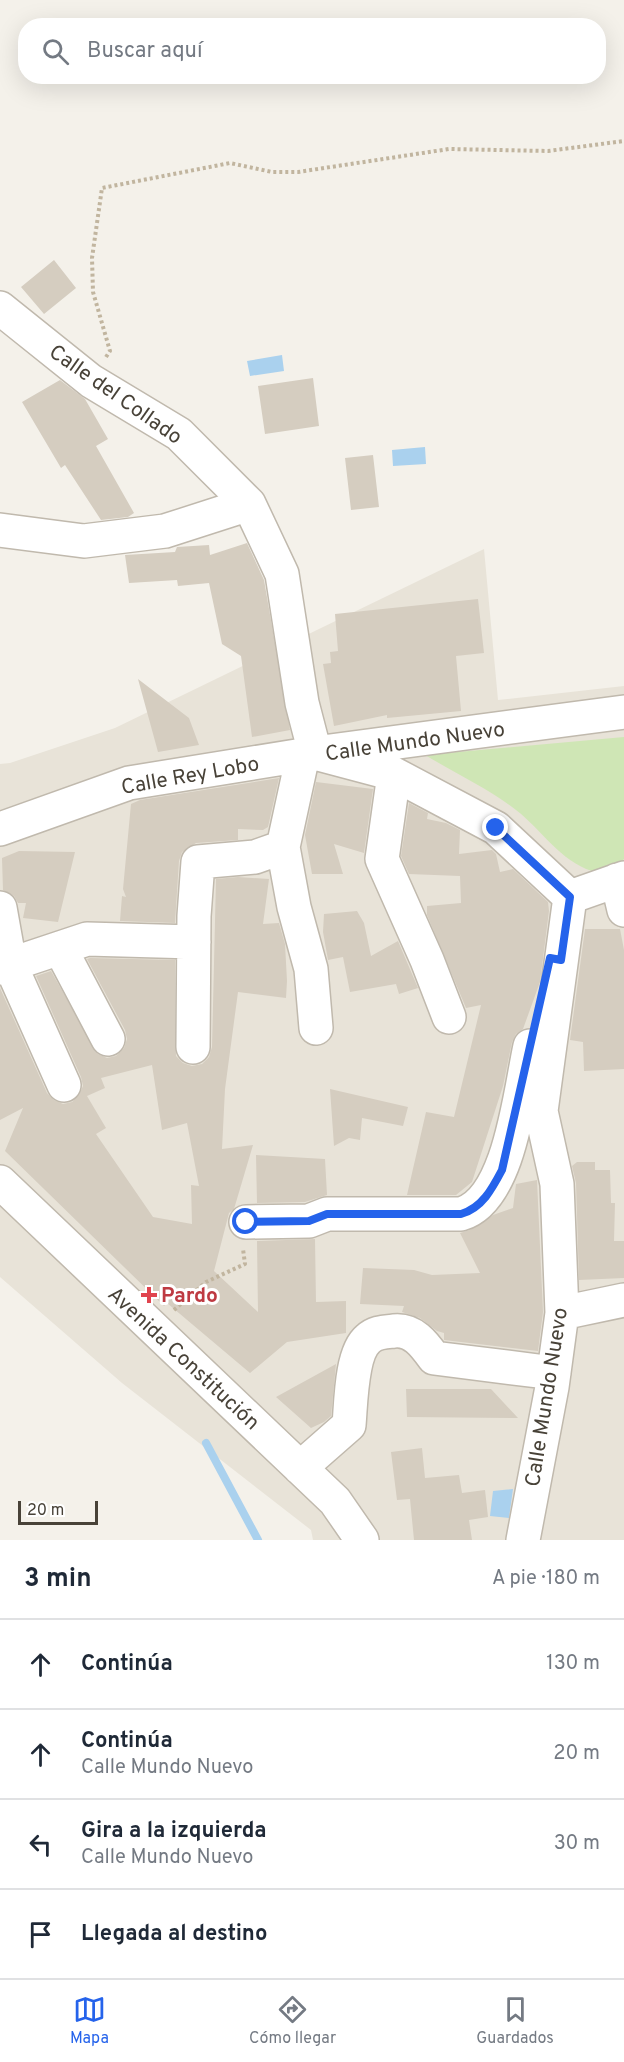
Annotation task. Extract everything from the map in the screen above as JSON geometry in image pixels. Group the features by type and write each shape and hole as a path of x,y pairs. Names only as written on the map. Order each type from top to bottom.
{"street":[{"name":"Calle del Collado","path":"0,308 91,381 179,434 249,504 282,574 309,754"},
{"path":"0,530 84,542 165,531 249,504"},
{"name":"Calle Mundo Nuevo","path":"309,754 624,712"},
{"path":"309,754 283,847 294,908 311,969 316,1028"},
{"name":"Calle Mundo Nuevo","path":"309,754 394,774 496,828 570,897 541,1111 557,1184 562,1313 554,1373 523,1540"},
{"name":"Calle Rey Lobo","path":"0,828 129,783 309,754"},
{"path":"394,774 382,859 427,960 449,1017"},
{"path":"193,1047 194,942 198,862 255,858 283,847"},
{"path":"570,897 622,894"},
{"path":"0,908 5,966 64,1085"},
{"path":"5,966 87,939 194,942"},
{"path":"60,948 108,1039"},
{"path":"246,1222 309,1221 327,1214 461,1214 470,1211 482,1202 502,1170 550,958 561,960"},
{"name":"Avenida Constitución","path":"0,1182 335,1501 362,1540"},
{"path":"562,1313 624,1300"},
{"path":"300,1468 349,1425 357,1355 367,1339 379,1332 401,1330 422,1340 434,1358 554,1373"}],"path":[{"path":"91,381 110,351 93,292 92,258 102,188 230,163 272,172 298,172 449,149 548,151 624,141"},
{"path":"154,1329 206,1282 245,1264 241,1234 246,1222"}],"shaded area":[{"path":"484,549 498,700 624,686 624,1540 313,1540 311,1530 122,1383 0,1277 0,764 10,763 115,728"}],"green space":[{"path":"624,737 624,859 614,868 602,872 592,871 570,860 506,802 425,755"}],"water":[{"path":"282,355 284,371 250,376 247,361"},
{"path":"425,447 426,464 393,466 392,450"},
{"path":"513,1489 509,1518 490,1516 493,1491"}],"building":[{"path":"54,260 76,288 44,314 21,287"},
{"path":"313,378 319,426 265,434 258,386"},
{"path":"60,380 85,399 108,439 96,446 134,513 128,517 101,520 65,465 61,468 22,402"},
{"path":"373,455 379,507 351,510 345,458"},
{"path":"247,543 264,580 290,730 252,737 241,656 222,644 209,583 178,586 177,580 129,583 125,555 175,552 177,547 209,545 210,555"},
{"path":"478,599 484,653 456,656 461,711 387,718 387,715 334,726 323,664 331,663 330,652 338,651 335,614"},
{"path":"138,679 189,718 199,745 158,752"},
{"path":"279,778 268,827 263,830 238,829 238,840 196,843 182,852 179,861 175,923 120,921 122,896 126,897 123,889 131,804 140,800"},
{"path":"316,782 373,789 364,853 334,844 343,874 312,874 305,835"},
{"path":"409,803 428,813 427,819 446,823 460,830 459,854 492,850 496,854 500,872 513,869 548,902 549,911 540,982 523,1029 516,1034 512,1042 503,1086 472,1182 456,1195 407,1195 426,1112 454,1117 481,1005 466,1008 427,915 427,906 461,903 460,876 409,874 401,856"},
{"path":"19,851 75,852 58,922 23,918 26,903 18,903 14,896 3,890 2,858"},
{"path":"238,877 269,879 263,924 279,923 285,944 287,981 286,998 238,992 225,1089 222,1149 253,1145 234,1209 229,1213 214,1271 258,1312 257,1241 315,1239 316,1302 346,1301 346,1333 287,1342 250,1373 167,1303 164,1306 5,1151 23,1108 0,1120 0,988 47,1093 54,1100 63,1104 72,1102 79,1095 83,1086 36,976 51,971 98,1054 107,1058 116,1056 124,1048 127,1039 125,1030 87,959 90,958 175,960 176,1056 183,1063 192,1066 202,1064 209,1057 212,1047 216,879","holes":["152,1065 162,1130 187,1123 199,1186 191,1185 192,1224 153,1217 96,1134 106,1128 87,1096 105,1088 101,1078"]},
{"path":"357,911 364,923 371,956 398,941 418,988 399,994 396,984 350,992 343,957 328,960 323,932 324,914"},
{"path":"585,929 620,929 624,950 624,1069 584,1071 583,1042 570,1040"},
{"path":"330,1089 408,1107 403,1126 362,1118 360,1140 349,1138 334,1146"},
{"path":"256,1155 325,1159 327,1195 305,1202 257,1203"},
{"path":"577,1162 595,1162 595,1170 610,1170 611,1203 615,1203 614,1241 624,1241 624,1278 579,1280 576,1183 572,1166"},
{"path":"537,1180 543,1312 538,1351 444,1340 444,1333 437,1331 420,1318 402,1312 404,1306 360,1304 363,1268 414,1270 432,1275 480,1273 460,1233 470,1230 493,1215 513,1208 516,1184"},
{"path":"336,1364 331,1416 311,1428 276,1397"},
{"path":"406,1389 491,1389 518,1418 407,1417"},
{"path":"422,1448 425,1478 459,1475 462,1493 485,1490 488,1517 469,1520 472,1540 414,1540 410,1499 397,1500 391,1452"}],"waterway":[{"path":"206,1443 258,1540"}],"place":[{"name":"Pardo","path":"149,1295"}],"route":[{"path":"246,1222 309,1221 327,1214 461,1214 470,1211 482,1202 491,1190 502,1170 550,958 561,960 570,897 496,828"}]}
